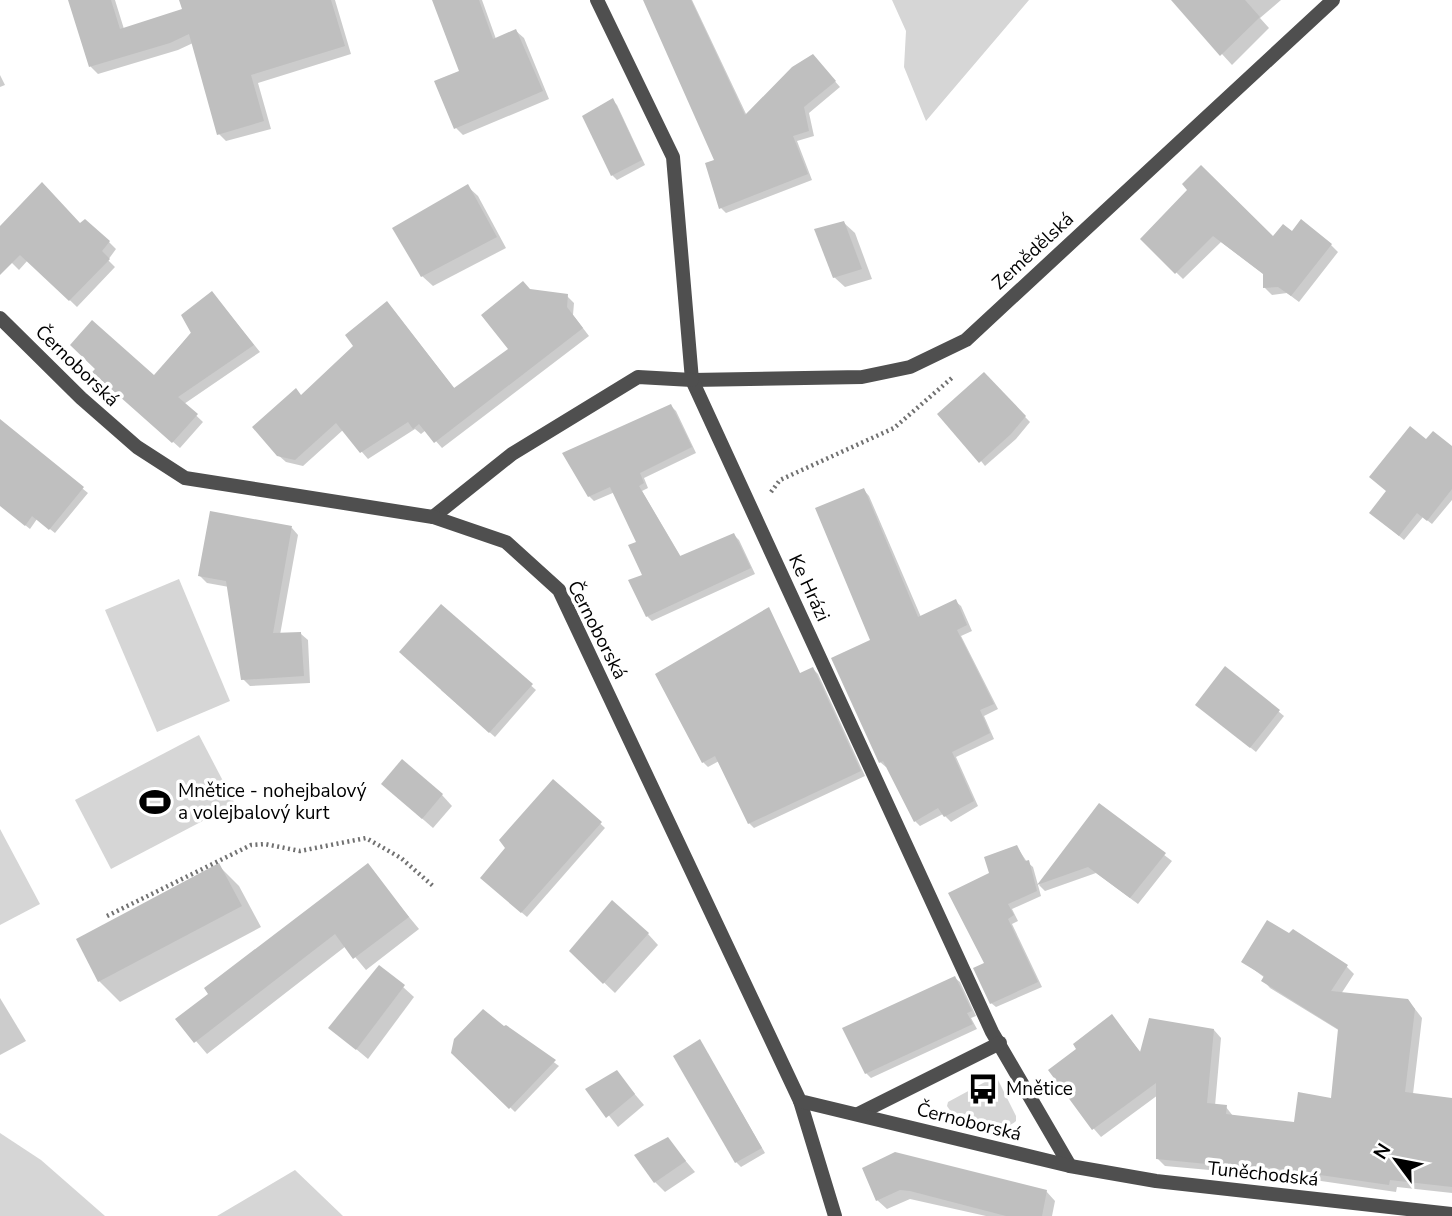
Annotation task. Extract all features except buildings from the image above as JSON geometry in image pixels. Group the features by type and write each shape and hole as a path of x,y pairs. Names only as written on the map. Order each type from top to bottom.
{"street":[{"name":"Ke Hrázi","path":"597,0 673,157 692,380 984,1016 1070,1166"},
{"name":"Zemědělská","path":"433,517 512,454 638,377 692,380 862,377 910,367 966,340 1333,0"},
{"name":"Černoborská","path":"0,318 81,398 137,447 185,478 433,517 506,542 559,590 800,1101 1070,1166"},
{"name":"Černoborská","path":"858,1114 1000,1043"},
{"path":"800,1101 835,1216"},
{"name":"Tuněchodská","path":"1070,1166 1156,1181 1452,1214"}],"path":[{"path":"750,506 769,496 780,480 894,428 960,371"},
{"path":"107,916 251,845 265,844 300,851 366,838 401,858 433,886"}],"shaded area":[{"path":"892,0 1029,0 926,121 904,67 906,31"},
{"path":"179,579 230,701 157,732 105,610"},
{"name":"Mnětice - nohejbalový a volejbalový kurt","path":"199,735 235,804 111,869 75,800"},
{"path":"0,829 40,904 0,925"},
{"path":"996,1076 1016,1121 1002,1127 994,1127 954,1116 947,1106 948,1102"},
{"path":"0,1133 41,1160 105,1216 0,1216"},
{"path":"295,1170 343,1216 217,1216"}],"place":[{"name":"Mnětice - nohejbalový a volejbalový kurt","path":"155,802"},
{"name":"Mnětice","path":"983,1089"}]}
